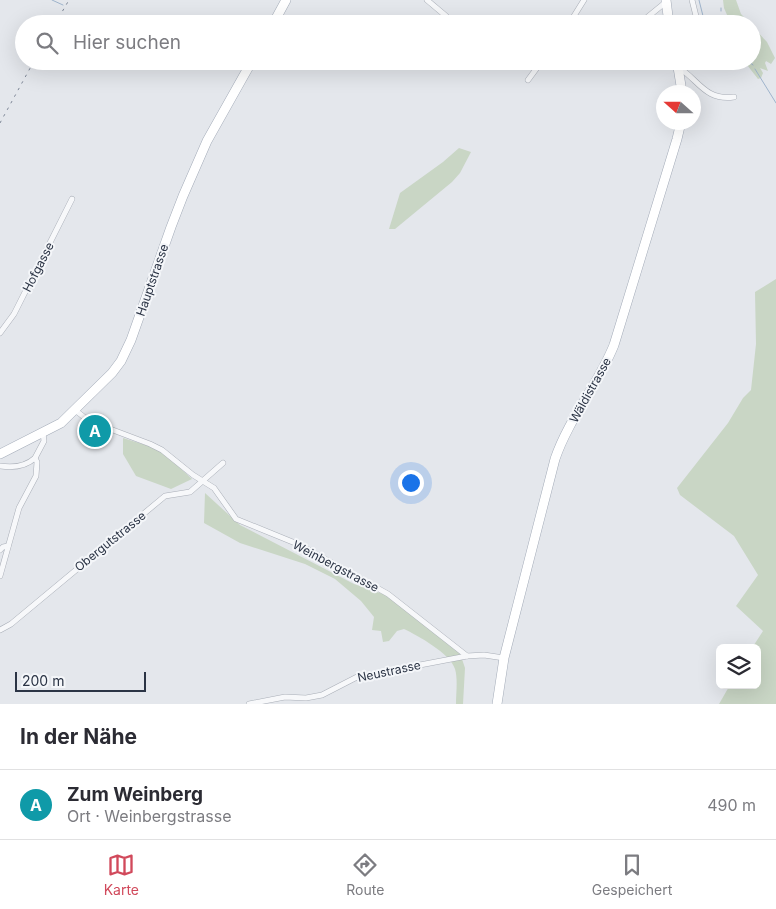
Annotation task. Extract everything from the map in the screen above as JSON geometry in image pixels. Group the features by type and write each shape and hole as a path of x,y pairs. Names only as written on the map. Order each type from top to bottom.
{"main road":[{"path":"278,15 286,0"},
{"path":"666,1 668,15"},
{"name":"Hauptstrasse","path":"0,454 61,423 112,373 128,350 181,202 207,141 247,70"},
{"path":"678,70 681,85"},
{"name":"Wäldistrasse","path":"496,704 504,658 555,459 568,430 604,369 614,345 679,130"}],"street":[{"path":"427,0 445,15"},
{"path":"576,15 584,0"},
{"path":"692,0 696,15"},
{"path":"650,15 666,1"},
{"path":"528,80 535,70"},
{"path":"684,70 709,94 726,98 734,97"},
{"name":"Hofgasse","path":"0,333 14,314 72,199"},
{"name":"Weinbergstrasse","path":"75,410 89,421 162,450 216,490 236,518 300,545 388,594 465,656"},
{"path":"0,466 16,467 27,464 35,458 44,441 43,433"},
{"path":"0,576 22,499 36,476 37,462 35,458"},
{"name":"Obergutstrasse","path":"0,630 11,624 165,496 190,492 223,463"},
{"path":"0,550 8,546"},
{"name":"Neustrasse","path":"249,704 285,697 306,698 322,695 357,677 453,658 484,655 504,658"}],"green space":[{"path":"723,0 736,0 742,15 727,15"},
{"path":"761,36 767,42 775,58 771,64 766,61 768,71 761,68"},
{"path":"751,70 761,70 763,73 761,78 758,79"},
{"path":"459,148 471,152 460,173 452,182 395,229 389,229 400,193"},
{"path":"776,279 776,704 719,704 728,689 761,689 761,644 755,644 763,631 736,606 758,575 734,536 680,495 677,488 728,423 743,398 751,390 756,344 755,292"},
{"path":"123,438 155,448 165,454 192,479 171,489 136,476 123,454"},
{"path":"205,493 240,525 354,584 386,595 460,653 465,668 463,704 456,704 457,682 455,669 441,651 404,629 397,631 389,641 383,642 381,631 372,630 374,617 361,601 335,579 305,564 240,543 204,523"}],"waterway":[{"path":"52,0 63,5"},
{"path":"699,0 703,15"},
{"path":"756,70 776,103"}],"railway":[{"path":"60,15 69,0"},
{"path":"0,123 29,70"}],"place":[{"name":"Zum Weinberg","path":"95,431"}]}
